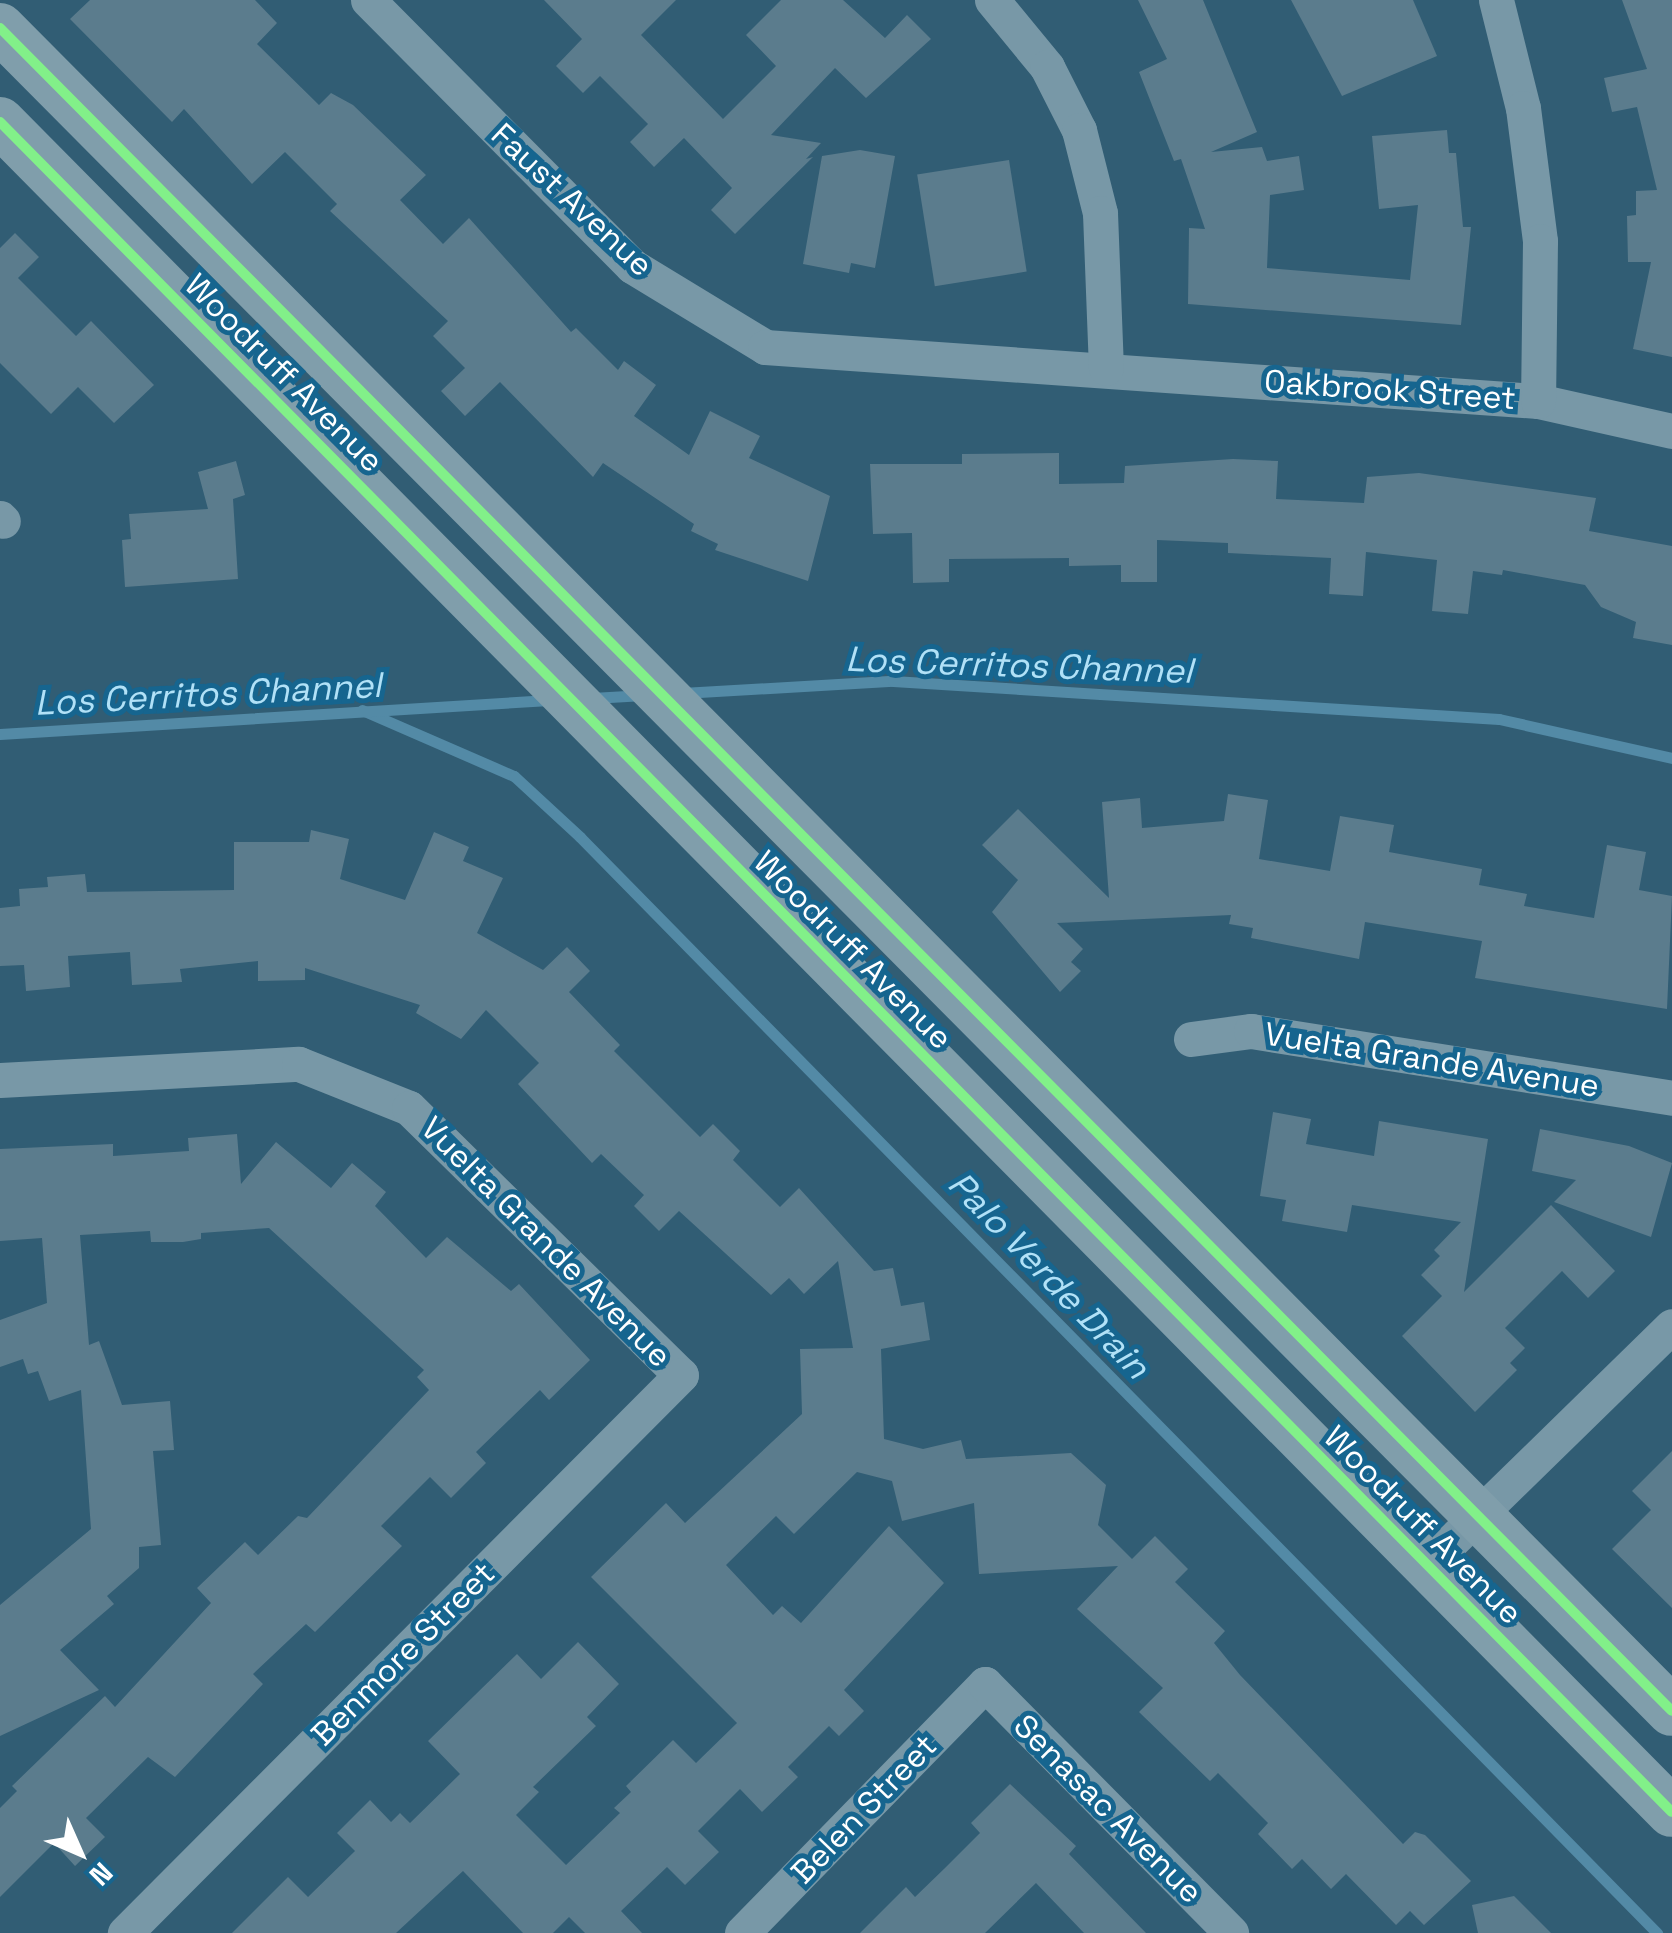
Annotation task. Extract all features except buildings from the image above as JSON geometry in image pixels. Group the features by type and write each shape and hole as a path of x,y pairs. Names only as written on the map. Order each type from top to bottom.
{"main road":[{"name":"Woodruff Avenue","path":"0,28 1672,1710"},
{"name":"Woodruff Avenue","path":"0,122 1672,1812"}],"street":[{"name":"Faust Avenue","path":"368,0 632,266 765,347 1106,368"},
{"path":"992,0 1047,67 1079,130 1100,213 1106,368"},
{"path":"1496,0 1523,108 1540,241 1538,401"},
{"name":"Oakbrook Street","path":"1106,368 1538,401 1672,431"},
{"name":"Vuelta Grande Avenue","path":"1191,1039 1251,1031 1672,1098"},
{"name":"Vuelta Grande Avenue","path":"0,1080 300,1064 410,1108 681,1375"},
{"path":"1427,1566 1672,1326"},
{"name":"Benmore Street","path":"125,1933 681,1375"},
{"name":"Belen Street","path":"742,1933 986,1684"},
{"name":"Senasac Avenue","path":"986,1684 1230,1933"}],"waterway":[{"name":"Los Cerritos Channel","path":"682,693 893,681 1499,719 1672,758"},
{"name":"Los Cerritos Channel","path":"592,698 644,695"},
{"name":"Los Cerritos Channel","path":"0,734 549,700"},
{"name":"Palo Verde Drain","path":"362,710 514,776 580,837 1657,1933"}],"cycle path":[{"path":"0,28 1672,1711"},
{"path":"0,122 1672,1812"}]}
